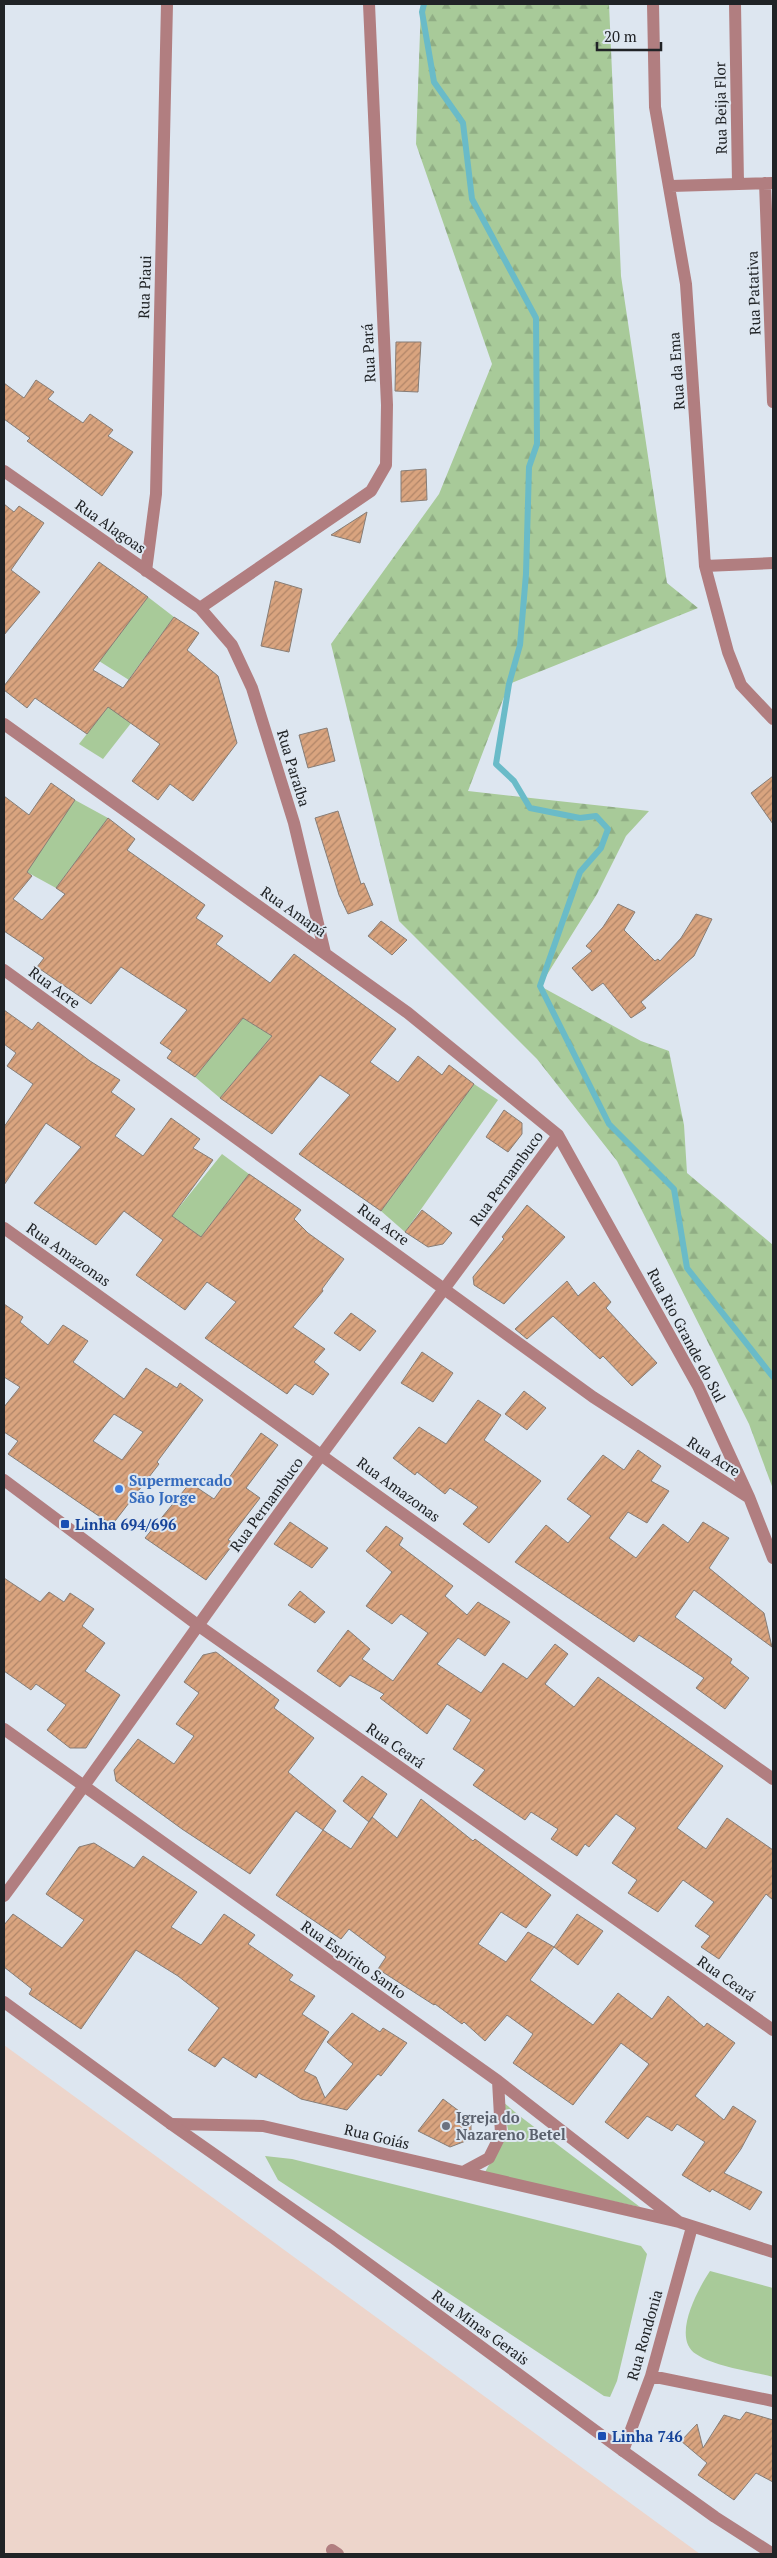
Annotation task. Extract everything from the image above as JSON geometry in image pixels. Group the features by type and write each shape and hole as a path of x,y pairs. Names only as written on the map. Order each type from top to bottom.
{"street":[{"name":"Rua Piaui","path":"146,571 156,494 168,4"},
{"name":"Rua Pará","path":"200,608 371,491 386,465 387,405 369,4"},
{"name":"Rua da Ema","path":"653,4 655,108 671,186 686,284 705,566 728,652 741,685 773,719"},
{"name":"Rua Beija Flor","path":"735,4 738,182"},
{"path":"671,186 738,182 769,183"},
{"name":"Rua Patativa","path":"769,183 773,402"},
{"name":"Rua Alagoas","path":"4,471 200,608"},
{"path":"705,566 773,563"},
{"name":"Rua Paraíba","path":"200,608 232,645 252,688 294,823 325,952"},
{"name":"Rua Amapá","path":"4,724 408,1013 558,1135"},
{"name":"Rua Acre","path":"4,970 447,1289 593,1397 749,1497"},
{"name":"Rua Pernambuco","path":"4,1896 85,1787 322,1454 447,1289 558,1135"},
{"name":"Rua Rio Grande do Sul","path":"558,1135 698,1386 749,1497 773,1558"},
{"name":"Rua Amazonas","path":"4,1228 322,1454 773,1779"},
{"name":"Rua Ceará","path":"4,1480 199,1626 773,2030"},
{"name":"Rua Espírito Santo","path":"4,1729 498,2081 679,2222"},
{"path":"4,2002 171,2124"},
{"path":"463,2172 489,2158 501,2134 498,2081"},
{"name":"Rua Goiás","path":"171,2124 263,2126 679,2222 773,2252"},
{"name":"Rua Minas Gerais","path":"171,2124 332,2237 715,2517 773,2554"},
{"name":"Rua Rondonia","path":"623,2451 651,2376 692,2227"},
{"path":"651,2376 773,2401"}],"shaded area":[{"path":"4,2045 700,2554 4,2554"}],"green space":[{"path":"421,4 609,4 621,276 667,583 698,608 509,684 468,791 649,811 626,836 597,894 540,986 641,1041 669,1051 684,1125 687,1173 773,1245 773,1489 749,1424 617,1161 537,1059 399,921 331,644 439,494 492,364 416,144"},
{"path":"148,597 174,617 129,679 153,695 103,759 79,744 129,680 99,661"},
{"path":"75,800 108,818 56,888 25,871"},
{"path":"243,1018 272,1036 220,1098 195,1077"},
{"path":"474,1084 498,1100 405,1232 381,1211"},
{"path":"222,1154 249,1174 201,1237 172,1216"},
{"path":"503,2102 640,2207 484,2174 508,2130"},
{"path":"265,2156 292,2159 641,2246 647,2254 617,2381 610,2397 604,2396 278,2180"},
{"path":"710,2271 773,2288 773,2377 713,2362 696,2354 689,2347 686,2337 686,2325 689,2313 699,2289"}],"building":[{"path":"396,342 421,342 418,392 395,391"},
{"path":"36,380 54,392 48,399 83,423 90,414 113,430 108,436 133,452 102,496 27,441 30,438 4,419 4,383 24,398"},
{"path":"426,469 427,500 401,502 401,471"},
{"path":"4,504 14,512 19,506 44,523 11,570 40,592 4,635"},
{"path":"367,512 360,543 331,535"},
{"path":"99,562 148,597 93,670 123,688 174,617 199,633 187,650 218,676 237,743 193,801 170,784 158,800 132,781 160,744 108,707 87,734 35,698 27,708 4,690 4,686"},
{"path":"275,581 302,589 289,652 261,646"},
{"path":"327,728 335,761 308,768 299,735"},
{"path":"773,776 773,824 751,793"},
{"path":"51,783 75,800 27,872 32,876 13,899 42,920 65,894 56,888 108,818 135,839 127,850 205,905 196,918 223,936 216,944 270,983 294,954 396,1029 370,1062 398,1082 418,1056 442,1075 449,1065 474,1084 381,1211 299,1154 350,1095 320,1075 272,1134 220,1098 272,1036 243,1018 195,1077 167,1058 172,1051 160,1043 187,1010 121,967 91,1004 37,967 44,958 4,931 4,796 29,815"},
{"path":"338,811 361,884 364,883 373,905 348,914 339,895 315,818"},
{"path":"618,904 635,912 624,930 655,961 658,959 660,961 681,938 696,914 712,919 694,956 641,1002 646,1008 631,1018 603,983 592,991 572,968 592,951 586,946 603,927"},
{"path":"381,921 407,940 392,955 368,936"},
{"path":"4,1010 32,1030 38,1022 90,1061 120,1080 111,1092 135,1109 115,1136 143,1156 171,1118 200,1139 193,1148 213,1160 172,1216 201,1237 249,1174 301,1210 294,1219 308,1233 344,1259 322,1289 323,1291 293,1327 325,1349 314,1362 329,1374 313,1395 295,1384 287,1394 205,1338 236,1302 207,1282 185,1310 136,1275 163,1240 124,1211 96,1245 34,1203 81,1147 46,1123 4,1185 4,1127 33,1084 7,1066 16,1053 4,1044"},
{"path":"504,1110 522,1123 522,1134 508,1152 486,1137"},
{"path":"527,1205 565,1237 504,1304 474,1285 473,1277 504,1239 502,1237"},
{"path":"422,1210 452,1233 443,1244 428,1247 405,1232"},
{"path":"567,1281 578,1296 594,1282 611,1302 606,1308 657,1363 632,1386 603,1356 600,1359 553,1316 527,1339 515,1329"},
{"path":"4,1304 23,1317 20,1322 48,1345 63,1325 88,1341 73,1362 124,1399 146,1368 177,1388 180,1383 203,1400 157,1462 159,1464 112,1525 8,1454 18,1441 4,1432 4,1407 20,1387 4,1377","holes":["114,1414 143,1432 122,1460 93,1441"]},
{"path":"351,1313 376,1331 360,1351 334,1333"},
{"path":"422,1352 453,1373 433,1402 401,1383"},
{"path":"524,1391 546,1408 527,1430 505,1414"},
{"path":"478,1400 501,1415 484,1440 541,1481 489,1543 463,1524 478,1507 450,1488 445,1494 417,1472 415,1475 393,1458 419,1427 446,1444"},
{"path":"261,1433 278,1445 246,1488 260,1498 228,1540 234,1543 206,1580 145,1538 190,1483 214,1499"},
{"path":"638,1450 661,1466 651,1481 669,1491 647,1523 628,1512 609,1538 636,1558 663,1524 688,1543 703,1522 729,1538 709,1568 764,1613 772,1647 694,1590 675,1617 732,1659 730,1663 749,1678 725,1709 696,1688 704,1678 639,1635 634,1642 515,1562 546,1525 568,1543 591,1516 567,1499 603,1455 624,1470"},
{"path":"290,1522 328,1548 312,1568 274,1544"},
{"path":"386,1526 403,1538 399,1545 453,1586 445,1596 467,1615 478,1602 510,1622 485,1656 458,1638 437,1664 481,1693 503,1663 527,1679 555,1644 568,1654 545,1684 574,1707 598,1677 723,1766 677,1828 706,1849 727,1818 773,1850 773,1900 766,1894 719,1959 701,1947 710,1936 695,1926 714,1902 683,1880 658,1912 628,1893 637,1880 612,1863 636,1828 616,1814 589,1847 585,1844 577,1856 551,1839 558,1829 531,1812 525,1820 473,1785 485,1770 453,1749 471,1720 447,1704 427,1734 380,1698 384,1694 350,1675 340,1687 317,1671 348,1630 370,1649 362,1659 393,1681 428,1633 401,1614 392,1624 366,1606 392,1572 366,1551"},
{"path":"4,1578 40,1602 49,1592 64,1602 70,1593 94,1609 82,1626 105,1643 85,1671 120,1695 86,1748 70,1748 47,1730 66,1705 36,1684 31,1690 4,1671"},
{"path":"300,1591 325,1612 315,1623 288,1605"},
{"path":"216,1652 279,1700 274,1708 314,1738 288,1772 336,1811 323,1830 296,1811 250,1874 182,1829 116,1781 114,1770 138,1739 174,1764 194,1736 176,1724 199,1693 184,1682 203,1655"},
{"path":"362,1776 387,1794 369,1822 343,1801"},
{"path":"421,1799 473,1841 475,1839 551,1895 526,1928 501,1912 478,1944 506,1962 528,1932 554,1947 530,1980 593,2025 618,1993 652,2019 668,1996 704,2027 707,2023 735,2043 695,2096 724,2120 733,2106 756,2121 741,2149 724,2173 762,2192 750,2210 712,2189 710,2192 682,2175 705,2142 677,2124 672,2131 647,2116 628,2139 605,2122 649,2064 621,2043 573,2105 513,2063 533,2034 507,2015 485,2041 464,2022 462,2024 435,2004 378,1969 386,1957 349,1929 341,1939 276,1895 323,1830 351,1849 372,1817 397,1838"},
{"path":"94,1843 134,1868 143,1856 197,1892 171,1927 201,1945 224,1914 255,1935 248,1944 293,1975 289,1980 315,1996 302,2014 329,2032 304,2071 316,2077 325,2098 353,2064 327,2042 352,2013 380,2032 383,2028 407,2043 381,2076 378,2074 347,2110 301,2099 259,2073 256,2078 223,2057 215,2067 188,2050 219,2008 178,1976 136,1950 81,2029 29,1994 32,1989 4,1967 4,1925 13,1914 62,1948 84,1920 46,1894 79,1847"},
{"path":"577,1914 603,1931 578,1965 554,1947"},
{"name":"Igreja do Nazareno Betel","path":"443,2099 471,2120 471,2139 450,2147 418,2131"},
{"path":"746,2412 773,2420 773,2482 756,2473 734,2500 698,2475 707,2463 681,2441 697,2424 703,2448 724,2415 740,2420"}],"waterway":[{"path":"424,4 422,12 434,82 463,123 472,199 536,318 537,444 529,467 526,574 520,645 509,684 496,764 514,781 530,808 580,818 596,816 608,829 601,848 580,872 540,986 609,1124 674,1189 687,1268 773,1377"}],"place":[{"name":"Supermercado São Jorge","path":"119,1489"},
{"name":"Linha 694/696","path":"65,1524"},
{"name":"Igreja do Nazareno Betel","path":"446,2126"},
{"name":"Linha 746","path":"602,2436"}]}
